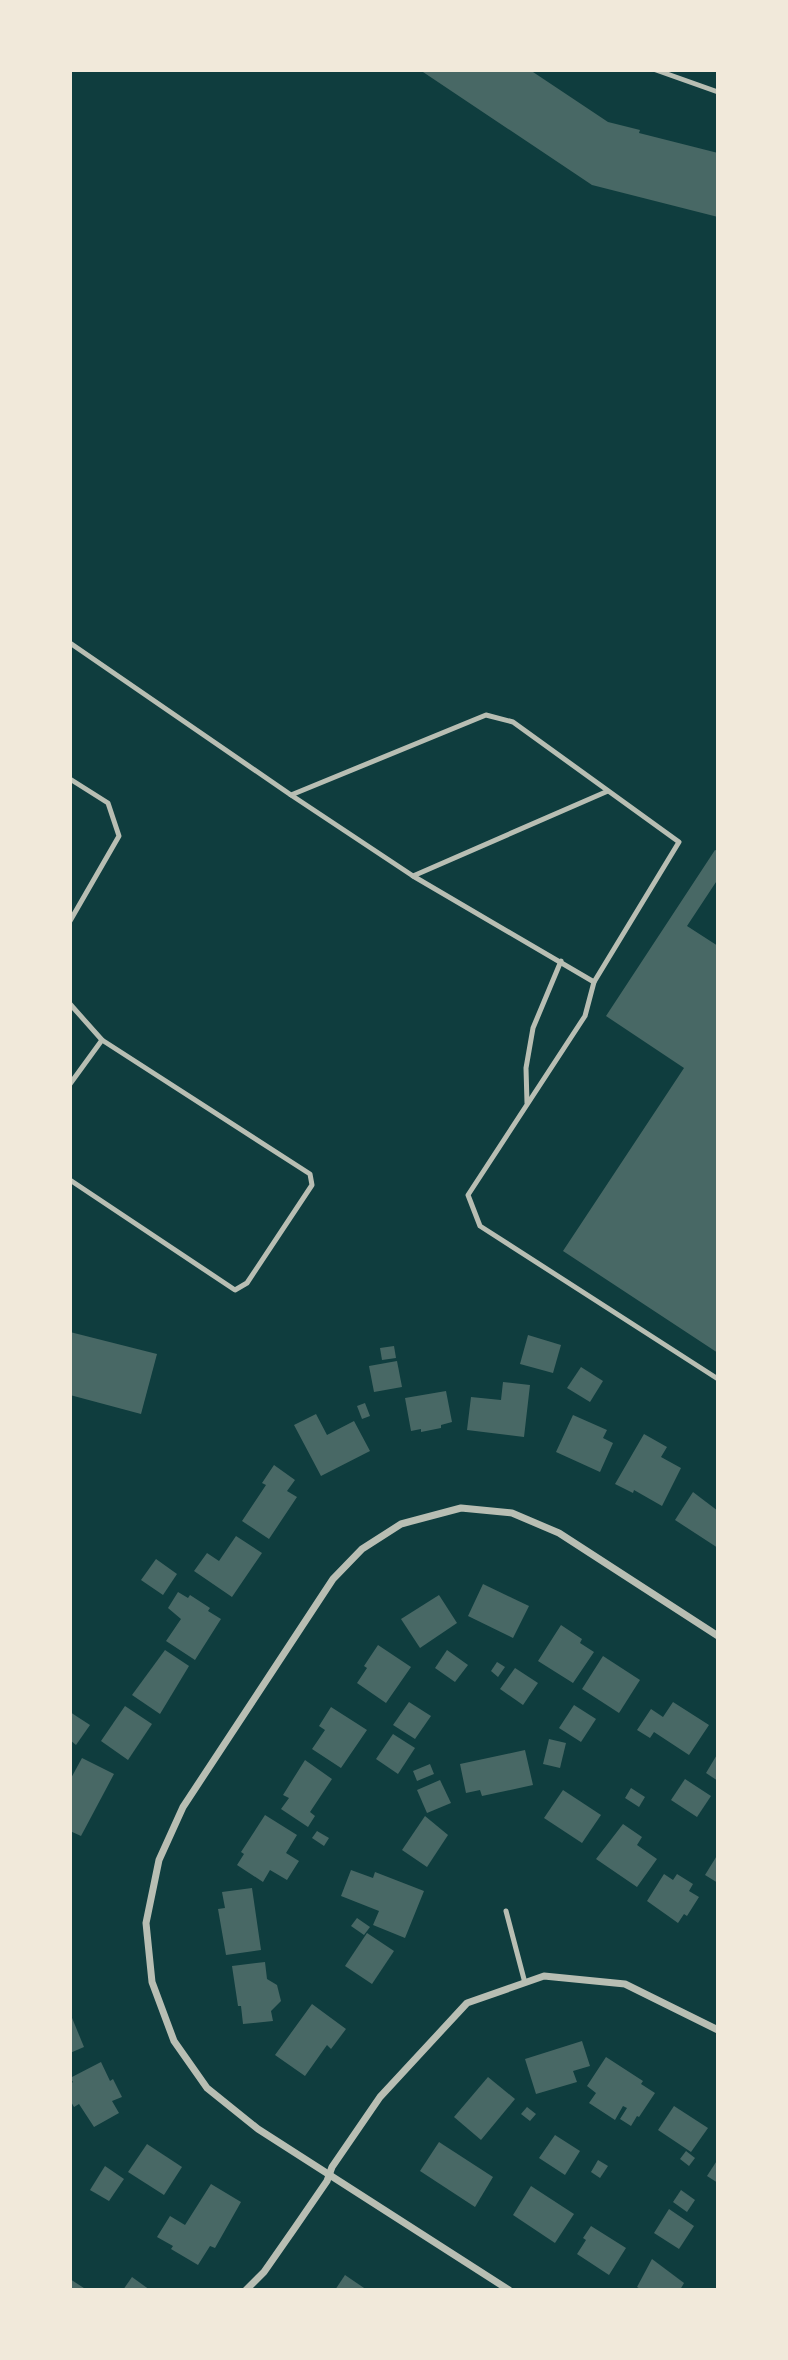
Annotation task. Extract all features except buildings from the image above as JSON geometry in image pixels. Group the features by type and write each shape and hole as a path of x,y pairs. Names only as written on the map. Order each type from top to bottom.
{"street":[{"path":"509,2290 258,2129 207,2088 174,2041 152,1982 146,1923 159,1860 183,1807 333,1579 362,1549 401,1524 461,1508 512,1513 559,1533 718,1636"},
{"path":"246,2290 264,2272 327,2181 332,2166 380,2097 467,2003 544,1976 625,1984 718,2030"}],"lane":[{"path":"656,70 718,92"},
{"path":"70,643 412,876 594,982"},
{"path":"291,795 486,715 513,722 680,842 594,982 585,1016 468,1195 480,1226 718,1378"},
{"path":"70,779 108,803 119,836 70,921"},
{"path":"412,876 608,791"},
{"path":"527,1105 526,1068 533,1028 561,961"},
{"path":"70,1004 102,1040 310,1174 312,1185 247,1283 234,1290 70,1180"},
{"path":"70,1084 102,1040"},
{"path":"506,1911 525,1983"}]}
